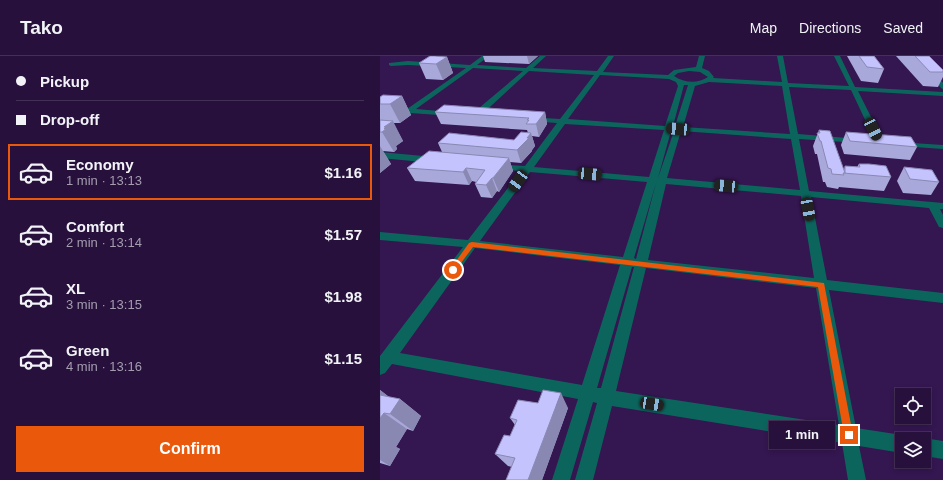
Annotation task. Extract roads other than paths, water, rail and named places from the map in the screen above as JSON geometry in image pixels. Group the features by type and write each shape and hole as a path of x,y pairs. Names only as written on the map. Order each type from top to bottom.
{"street":[{"path":"409,111 486,56"},
{"path":"380,109 472,115 543,56"},
{"path":"611,56 384,363 895,443"},
{"path":"699,70 702,56"},
{"path":"780,56 857,480"},
{"path":"837,56 852,86 873,142"},
{"path":"917,56 943,86"},
{"path":"473,65 399,58 388,65 408,63 600,71 674,77 692,84 709,77 943,91"},
{"path":"674,77 679,70 690,65 709,77"},
{"path":"673,129 681,86 674,77"},
{"path":"561,480 627,262 657,180 673,129 692,84"},
{"path":"852,86 943,94"},
{"path":"523,118 943,147"},
{"path":"380,155 442,161"},
{"path":"489,165 938,206 943,225"},
{"path":"584,480 641,264 657,180"},
{"path":"380,236 472,244 943,298"},
{"path":"931,448 943,450"}]}
